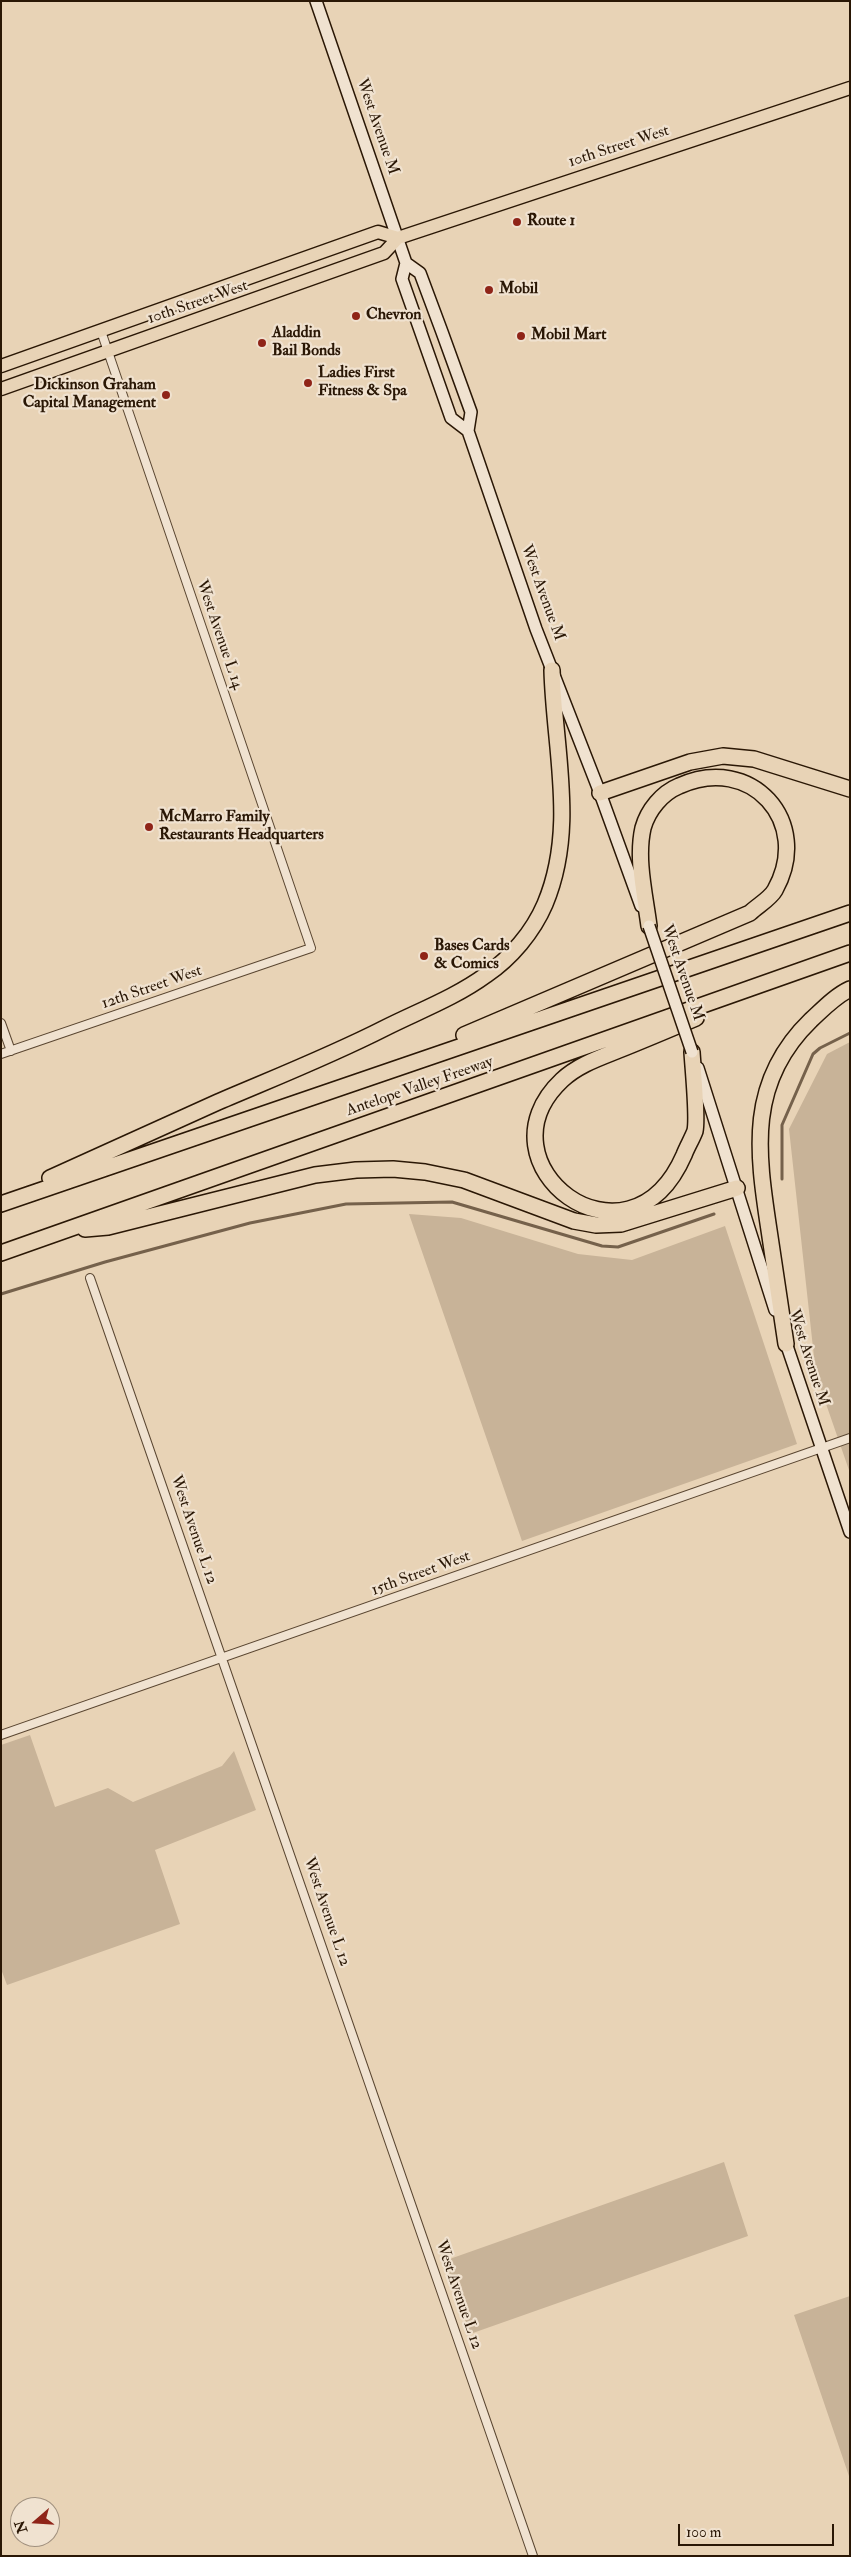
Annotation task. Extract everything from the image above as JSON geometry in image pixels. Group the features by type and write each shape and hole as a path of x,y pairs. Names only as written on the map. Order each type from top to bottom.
{"highway":[{"path":"1,1200 218,1102 337,1052 461,990 486,976 504,961 533,926 545,905 559,860 563,800 553,707 552,670"},
{"path":"600,793 690,762 723,756 754,759 850,789"},
{"path":"350,1084 750,913 774,892 784,867 786,836 780,818 770,801 744,782 729,777 714,776 695,778 670,790 655,804 644,826 639,848 649,926"},
{"name":"Antelope Valley Freeway","path":"1,1204 850,913"},
{"path":"692,1052 695,1130 678,1168 668,1184 654,1197 625,1210 607,1211 590,1208 563,1194 552,1184 538,1153 537,1123 546,1098 563,1078 586,1064 850,953"},
{"name":"Antelope Valley Freeway","path":"1,1253 850,953"},
{"path":"786,1344 759,1162 762,1109 775,1071 794,1039 825,1007 850,989"},
{"path":"66,1230 108,1227 315,1175 356,1170 417,1171 464,1180 574,1221 596,1225 621,1224 737,1188"}],"main road":[{"name":"West Avenue M","path":"316,1 398,238 406,263 402,279 451,418 468,431"},
{"name":"10th Street West","path":"1,389 384,253 398,238 850,88"},
{"name":"10th Street West","path":"1,366 378,232 398,238"},
{"name":"West Avenue M","path":"406,263 420,273 470,412 468,431 552,670 649,926 737,1188 786,1344 850,1532"}],"street":[{"name":"West Avenue L 14","path":"101,331 311,948"},
{"name":"12th Street West","path":"1,1054 311,948"},
{"path":"1,1023 11,1051"},
{"name":"West Avenue L 12","path":"90,1278 224,1659 533,2556"},
{"name":"15th Street West","path":"1,1735 224,1659 850,1438"}],"shaded area":[{"path":"850,1042 850,1473 816,1375 789,1129 827,1054"},
{"path":"409,1214 461,1218 578,1254 632,1260 725,1226 797,1444 522,1541"},
{"path":"30,1735 55,1807 108,1788 133,1802 222,1766 234,1751 256,1810 155,1850 180,1924 7,1985 1,1969 1,1745"},
{"path":"724,2162 748,2236 470,2334 444,2261"},
{"path":"850,2296 850,2479 794,2315"}],"waterway":[{"path":"782,1179 782,1125 813,1054 820,1048 850,1033"},
{"path":"1,1294 105,1262 250,1223 346,1204 452,1202 602,1246 618,1247 714,1214"}],"place":[{"name":"Route 1","path":"517,222"},
{"name":"Mobil","path":"489,290"},
{"name":"Chevron","path":"356,316"},
{"name":"Mobil Mart","path":"521,336"},
{"name":"Aladdin Bail Bonds","path":"262,343"},
{"name":"Ladies First Fitness & Spa","path":"308,383"},
{"name":"Dickinson Graham Capital Management","path":"166,395"},
{"name":"McMarro Family Restaurants Headquarters","path":"149,827"},
{"name":"Bases Cards & Comics","path":"424,956"}]}
